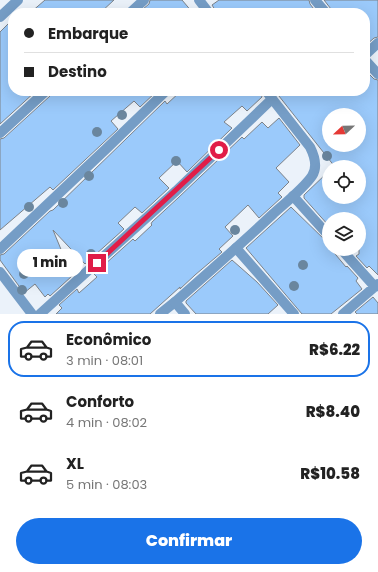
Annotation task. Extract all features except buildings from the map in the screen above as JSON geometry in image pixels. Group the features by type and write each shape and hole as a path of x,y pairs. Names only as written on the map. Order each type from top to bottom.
{"street":[{"path":"10,8 18,0"},
{"path":"135,8 144,0"},
{"path":"199,0 205,8"},
{"path":"315,0 322,8"},
{"path":"0,17 8,9"},
{"path":"370,50 378,43"},
{"path":"370,65 378,74"},
{"path":"0,133 41,96"},
{"path":"0,250 161,96"},
{"path":"40,314 176,191 268,96"},
{"path":"160,314 236,248 293,196 312,176 315,167 314,154 270,96"},
{"path":"293,196 322,228"},
{"path":"236,248 294,314"},
{"path":"343,314 377,285 348,256"},
{"path":"0,272 32,314"},
{"path":"175,302 185,314"}],"route":[{"path":"97,263 219,150"}]}
